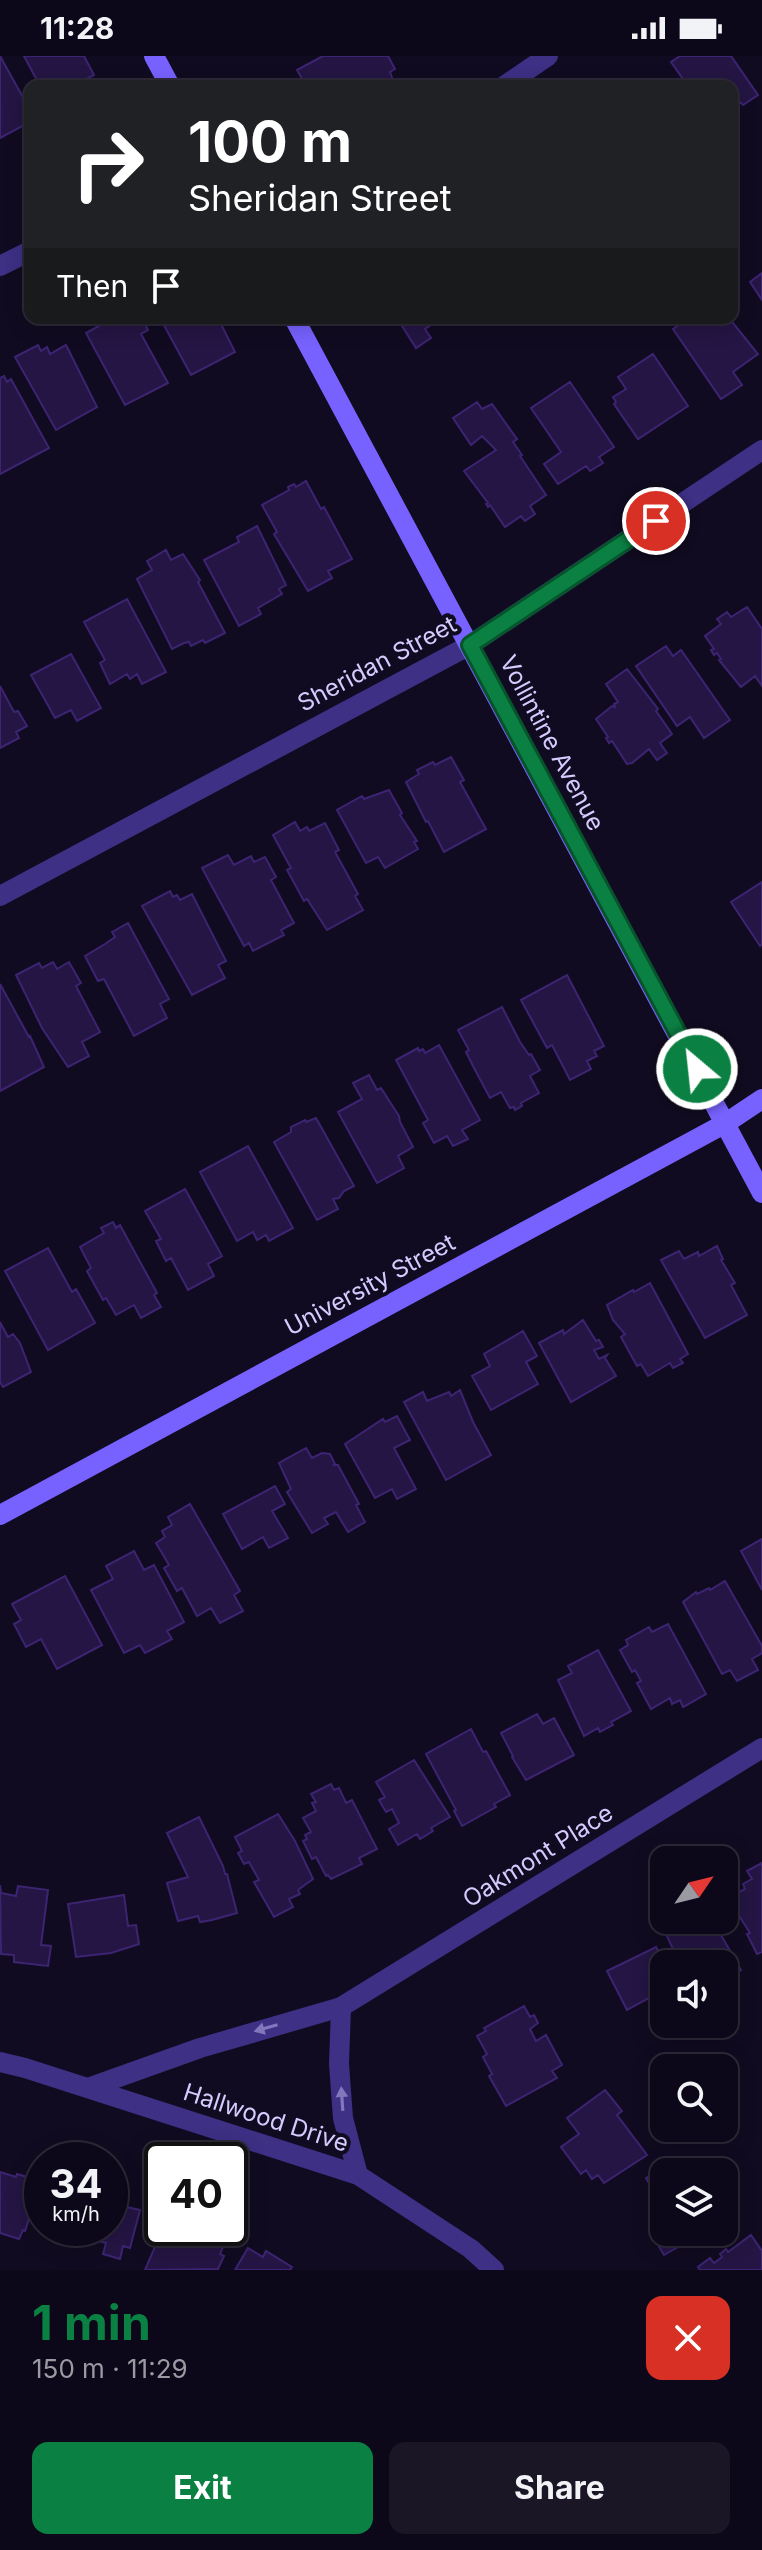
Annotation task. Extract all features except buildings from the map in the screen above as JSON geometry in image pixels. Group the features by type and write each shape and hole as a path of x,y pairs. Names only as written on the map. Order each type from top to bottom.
{"street":[{"path":"154,56 167,80"},
{"path":"513,80 548,56"},
{"path":"0,266 24,254"},
{"name":"Vollintine Avenue","path":"297,324 762,1193"},
{"name":"Sheridan Street","path":"0,896 470,645 762,450"},
{"name":"University Street","path":"0,1515 726,1123 762,1099"},
{"name":"Oakmont Place","path":"88,2088 200,2048 341,2007 762,1748"},
{"path":"341,2007 339,2064 343,2118 358,2175"},
{"name":"Hallwood Drive","path":"0,2062 358,2175 471,2249 494,2270"}],"route":[{"path":"656,521 470,645 697,1069"}]}
